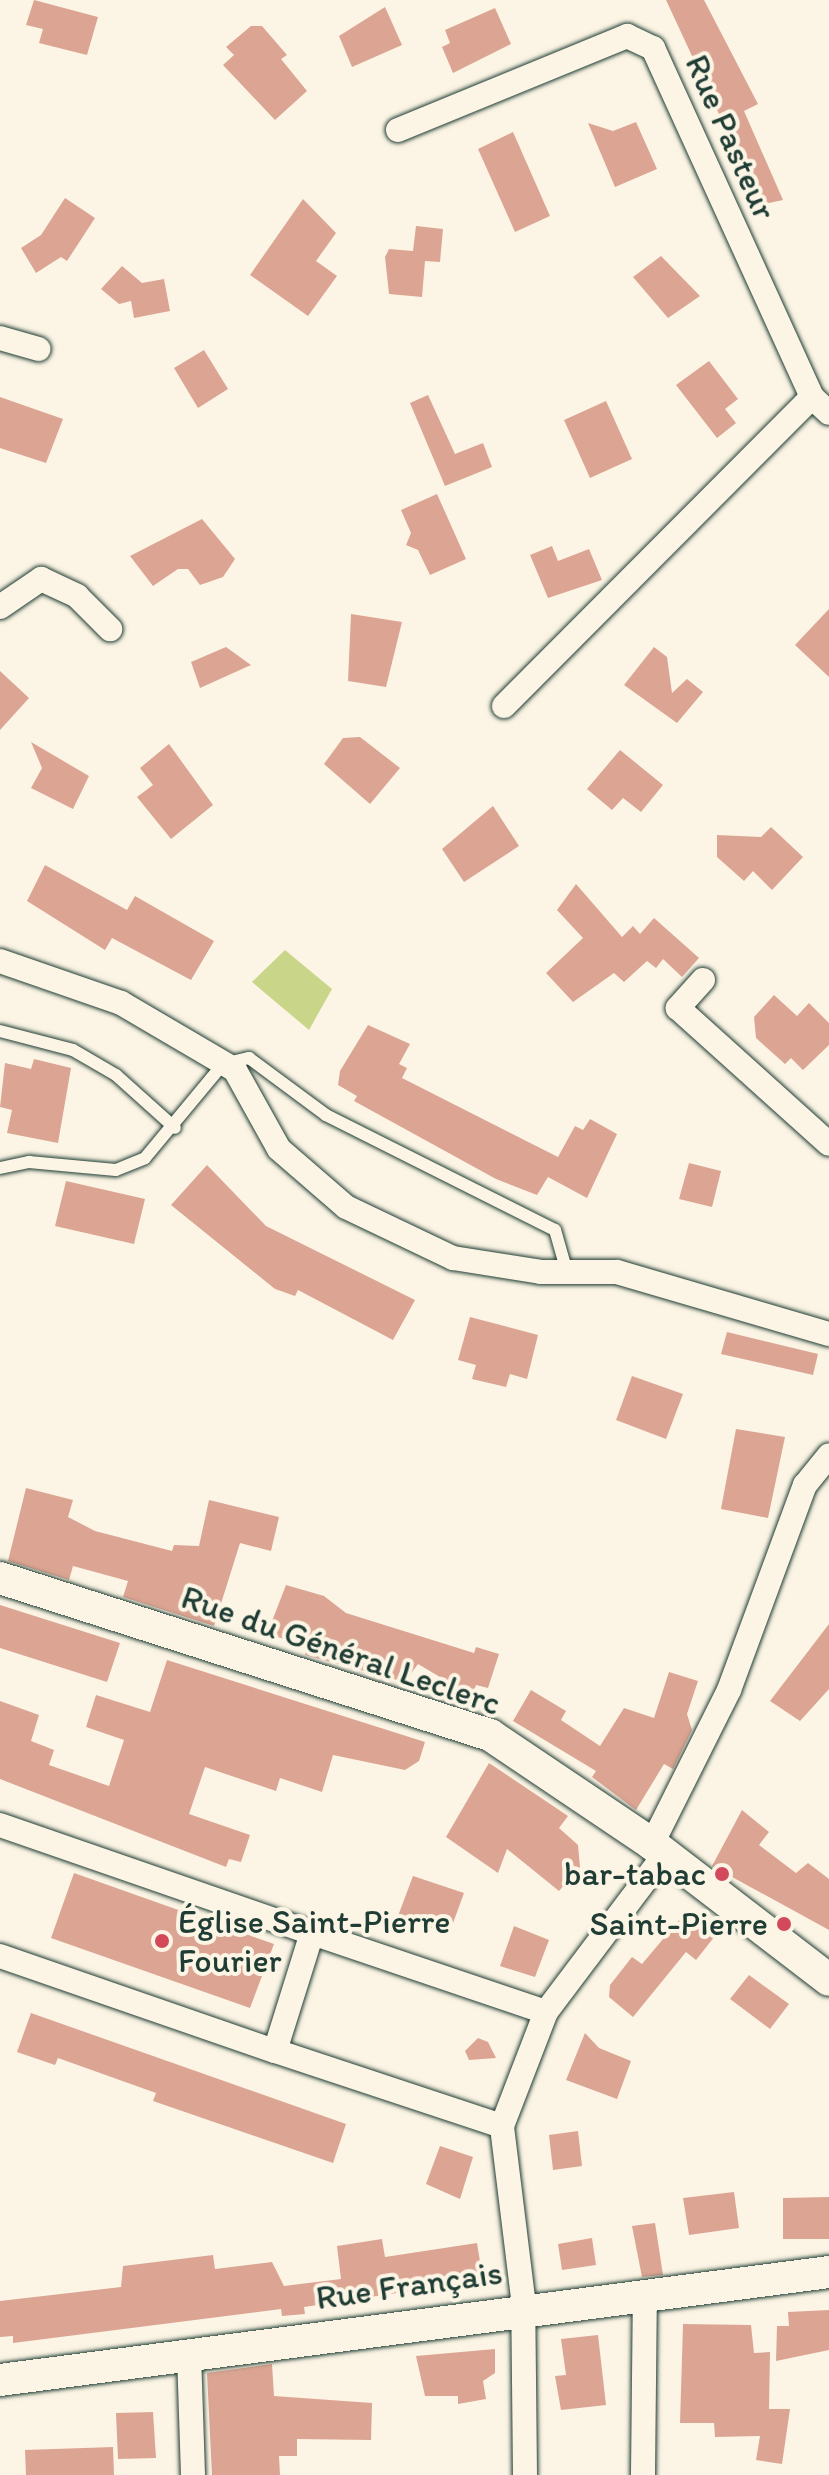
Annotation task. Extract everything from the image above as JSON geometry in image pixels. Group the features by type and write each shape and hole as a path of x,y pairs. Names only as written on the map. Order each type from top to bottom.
{"main road":[{"name":"Rue du Général Leclerc","path":"0,1578 490,1735 658,1849 829,1980"},
{"name":"Rue Français","path":"0,2380 523,2307 829,2272"}],"street":[{"name":"Rue Pasteur","path":"398,130 627,36 653,48 820,405"},
{"path":"0,338 38,349"},
{"path":"504,706 820,405"},
{"path":"0,607 41,579 77,596 110,629"},
{"path":"0,961 121,1003 235,1070 279,1149 346,1207 453,1258 567,1272 617,1272 829,1334"},
{"path":"703,980 678,1008 829,1144"},
{"path":"525,2475 523,2307 502,2126 546,2012 658,1849 729,1690 805,1485 829,1455"},
{"path":"0,1825 546,2012"},
{"path":"275,2051 312,1933"},
{"path":"0,1956 502,2126"},
{"path":"643,2475 645,2294"},
{"path":"189,2354 193,2475"}],"lane":[{"path":"0,1031 73,1050 116,1075 175,1128"},
{"path":"0,1168 29,1162 116,1170 145,1158 175,1128 223,1064 249,1058 326,1115 555,1230 567,1272"}],"green space":[{"path":"285,950 332,989 309,1030 252,982"}],"building":[{"path":"34,0 98,17 87,55 39,43 43,29 26,25"},
{"path":"666,0 704,0 758,104 744,111 783,200 751,207 721,144 731,140"},
{"path":"385,7 402,45 352,67 339,36"},
{"path":"495,8 511,44 453,73 442,47 450,43 445,30"},
{"path":"251,26 262,26 287,55 281,59 307,91 275,120 223,65 234,55 226,47"},
{"path":"636,122 657,169 615,187 588,123 613,131"},
{"path":"513,132 550,216 515,232 478,149"},
{"path":"65,198 95,218 67,261 61,257 36,273 21,248 41,235"},
{"path":"303,199 336,233 316,261 337,276 308,316 250,275"},
{"path":"416,226 443,229 440,262 425,261 422,297 389,294 385,257 389,249 413,251"},
{"path":"661,256 700,296 668,318 633,277"},
{"path":"122,266 142,283 164,279 170,311 134,318 131,301 119,304 101,289"},
{"path":"204,350 228,389 198,408 174,368"},
{"path":"709,361 738,399 725,409 736,423 717,438 676,385"},
{"path":"428,395 455,454 483,443 492,467 445,486 410,403"},
{"path":"0,397 63,419 46,463 0,448"},
{"path":"606,401 632,459 590,478 564,420"},
{"path":"437,494 466,559 430,575 418,550 406,545 411,533 401,510"},
{"path":"202,519 235,559 223,577 200,585 188,569 178,569 153,586 130,556"},
{"path":"552,546 558,561 589,549 602,580 548,598 530,555"},
{"path":"829,609 829,677 795,645"},
{"path":"351,614 402,622 386,687 348,681"},
{"path":"226,647 251,665 200,688 191,662"},
{"path":"654,647 667,657 672,693 687,679 703,692 677,723 624,685"},
{"path":"0,671 29,698 0,730"},
{"path":"360,737 400,768 370,804 324,764 343,738"},
{"path":"31,742 89,776 73,809 31,788 42,768"},
{"path":"169,744 213,805 171,839 137,797 153,785 140,768"},
{"path":"620,750 663,785 641,812 623,798 612,810 587,789"},
{"path":"493,806 519,846 464,882 442,849"},
{"path":"771,827 803,857 772,890 753,871 744,881 717,857 717,835 761,837"},
{"path":"45,865 127,910 135,896 214,941 191,980 112,938 105,950 27,901"},
{"path":"576,884 622,937 633,926 640,934 654,918 699,958 682,977 663,959 656,968 647,961 624,982 614,973 573,1002 546,973 583,938 557,910"},
{"path":"774,995 797,1016 809,1003 829,1023 829,1045 803,1070 791,1058 785,1064 756,1038 754,1017"},
{"path":"368,1025 410,1044 399,1064 407,1068 402,1078 558,1157 575,1126 583,1130 590,1119 617,1134 587,1198 548,1177 537,1195 496,1179 354,1101 357,1096 338,1085 340,1071"},
{"path":"34,1059 71,1068 58,1143 7,1133 12,1110 0,1107 5,1063 31,1069"},
{"path":"689,1163 721,1171 712,1207 679,1199"},
{"path":"207,1165 266,1226 415,1300 393,1340 298,1290 295,1296 275,1289 171,1205"},
{"path":"66,1181 145,1199 134,1244 55,1226"},
{"path":"470,1317 538,1335 527,1379 510,1374 506,1387 472,1379 476,1365 458,1360"},
{"path":"727,1332 818,1354 813,1375 721,1354"},
{"path":"632,1376 683,1394 666,1439 616,1420"},
{"path":"736,1429 785,1437 768,1518 721,1509"},
{"path":"26,1488 73,1500 68,1517 95,1531 172,1551 174,1545 199,1546 209,1500 279,1517 271,1551 240,1543 214,1626 123,1597 128,1581 73,1566 69,1580 8,1561"},
{"path":"286,1585 324,1596 346,1613 474,1653 476,1647 499,1654 488,1688 476,1685 472,1696 418,1664 405,1682 305,1655 308,1646 267,1634"},
{"path":"0,1605 120,1643 107,1682 0,1648"},
{"path":"829,1624 829,1689 800,1721 770,1701"},
{"path":"167,1660 425,1742 419,1761 405,1770 333,1755 322,1792 280,1778 276,1791 205,1767 189,1814 250,1835 241,1862 229,1859 226,1867 0,1779 0,1701 39,1715 31,1741 54,1750 49,1765 109,1786 124,1740 86,1727 96,1695 150,1712"},
{"path":"669,1672 698,1681 687,1714 692,1730 673,1769 664,1764 636,1810 592,1777 596,1771 513,1721 531,1690 566,1711 561,1720 600,1746 624,1708 654,1718"},
{"path":"489,1763 568,1816 559,1828 578,1845 580,1867 559,1891 507,1849 498,1873 446,1837"},
{"path":"742,1810 769,1832 759,1845 796,1873 808,1863 829,1879 829,1930 712,1866"},
{"name":"Église Saint-Pierre Fourier","path":"74,1873 274,1944 250,2008 51,1938"},
{"path":"413,1876 464,1893 449,1934 398,1916"},
{"path":"685,1913 715,1936 696,1960 686,1952 633,2017 609,1997 610,1985 632,1957 642,1964"},
{"path":"514,1926 549,1940 535,1977 500,1966"},
{"path":"749,1975 789,2004 770,2029 730,1999"},
{"path":"31,2013 346,2124 333,2163 153,2101 156,2093 58,2058 55,2065 17,2052"},
{"path":"585,2033 599,2048 631,2061 617,2099 566,2080"},
{"path":"478,2038 488,2042 496,2058 469,2060 465,2051"},
{"path":"578,2131 582,2166 553,2170 549,2135"},
{"path":"440,2146 473,2157 460,2199 426,2184"},
{"path":"734,2192 739,2228 689,2235 683,2198"},
{"path":"829,2197 829,2239 783,2239 783,2198"},
{"path":"655,2223 663,2275 642,2277 632,2226"},
{"path":"592,2238 596,2265 562,2270 558,2244"},
{"path":"382,2239 385,2257 477,2243 483,2280 304,2307 305,2314 282,2316 281,2309 13,2343 13,2336 0,2337 0,2301 121,2287 123,2266 213,2255 215,2269 272,2262 284,2286 341,2279 337,2246"},
{"path":"829,2310 829,2350 776,2361 777,2326 789,2326 788,2312"},
{"path":"683,2324 751,2325 754,2353 770,2352 769,2409 790,2409 782,2464 756,2460 760,2436 715,2437 714,2423 680,2423"},
{"path":"598,2335 606,2405 561,2410 555,2376 566,2375 561,2339"},
{"path":"495,2349 495,2373 483,2381 486,2399 458,2404 458,2396 425,2396 416,2356"},
{"path":"272,2364 274,2396 372,2403 371,2440 297,2439 297,2456 279,2456 280,2475 212,2475 207,2373"},
{"path":"153,2412 156,2458 118,2459 116,2413"},
{"path":"113,2447 114,2475 26,2475 25,2450"}],"place":[{"name":"bar-tabac","path":"722,1874"},
{"name":"Saint-Pierre","path":"784,1924"},
{"name":"Église Saint-Pierre Fourier","path":"162,1941"}]}
